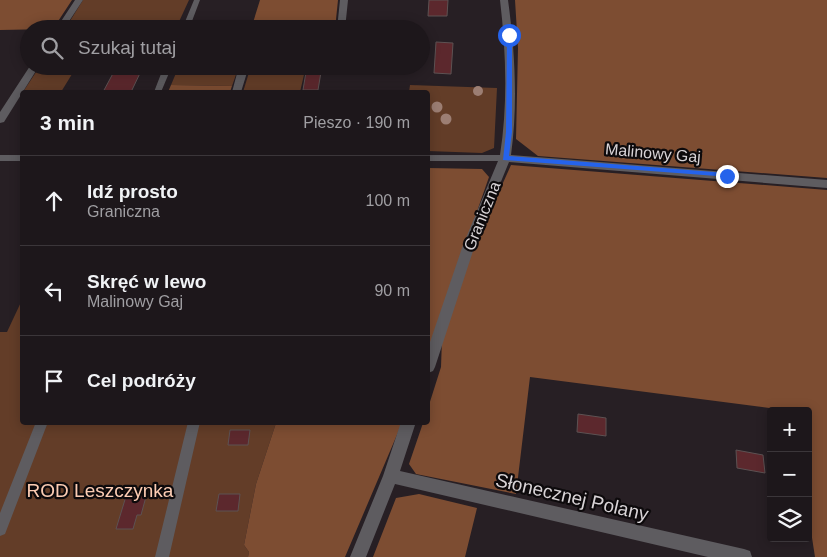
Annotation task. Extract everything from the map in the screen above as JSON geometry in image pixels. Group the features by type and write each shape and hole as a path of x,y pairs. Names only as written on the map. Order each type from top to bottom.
{"street":[{"path":"66,20 79,0"},
{"path":"342,20 344,0"},
{"name":"Graniczna","path":"430,361 469,245 506,158 509,132 510,46 504,0"},
{"path":"0,120 29,75"},
{"path":"237,90 241,75"},
{"path":"0,158 20,158"},
{"name":"Malinowy Gaj","path":"430,158 506,158 827,184"},
{"path":"358,557 408,425"},
{"name":"Słonecznej Polany","path":"390,476 744,557"}],"lane":[{"path":"189,20 197,0"},
{"path":"158,90 164,75"},
{"path":"0,529 41,425"},
{"path":"162,557 193,425"}],"green space":[{"path":"83,0 189,0 180,20 71,20"},
{"path":"34,75 71,75 62,90 24,90"},
{"path":"175,75 236,75 232,86 171,85"},
{"path":"248,75 304,75 300,90 244,90"},
{"path":"410,85 497,88 494,148 482,153 430,151 430,90 409,90"},
{"name":"ROD Leszczynka","path":"20,304 20,425 275,425 256,484 244,545 249,552 248,557 0,557 0,332 7,332"}],"shaded area":[{"path":"0,0 72,0 59,20 20,20 20,30 0,30"},
{"path":"260,0 338,0 336,20 254,20"},
{"path":"515,0 827,0 827,178 538,156 516,139 518,48"},
{"path":"171,85 232,86 231,90 169,90"},
{"path":"511,165 827,190 827,557 815,557 812,538 812,407 767,408 530,377 516,494 416,474 409,464 422,425 430,425 430,402 441,367 442,339 467,263"},
{"path":"430,168 482,169 489,177 430,346"},
{"path":"275,425 401,425 345,557 248,557 249,552 244,545 256,484"},
{"path":"419,494 477,508 465,557 373,557 396,498"}],"building":[{"path":"429,0 448,0 447,16 428,16"},
{"path":"436,42 453,43 451,74 434,73"},
{"path":"112,75 139,75 132,90 104,90"},
{"path":"306,75 320,75 318,90 303,90"},
{"path":"578,414 606,418 606,436 577,432"},
{"path":"230,430 250,430 248,445 228,445"},
{"path":"736,450 763,455 765,473 737,468"},
{"path":"127,493 147,493 141,515 137,515 133,529 116,529"},
{"path":"219,494 240,494 238,511 216,511"}],"route":[{"path":"509,35 509,132 506,158 727,176"}]}
